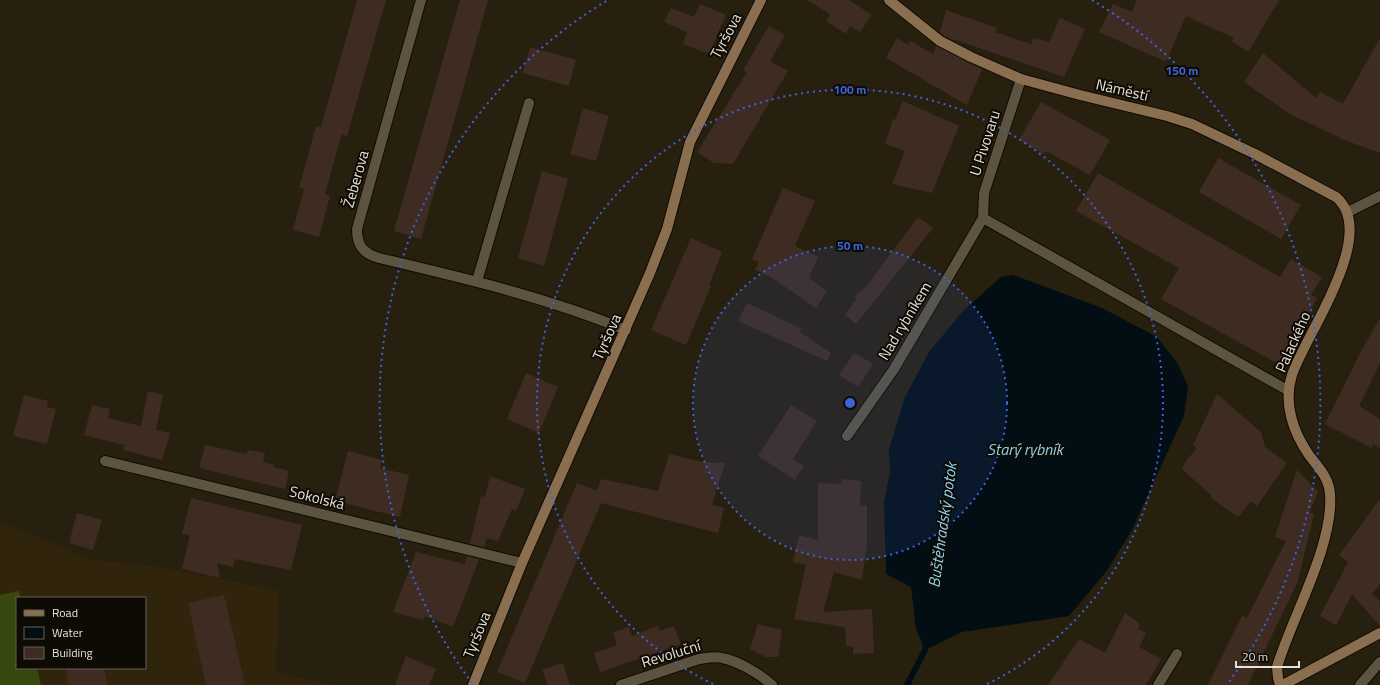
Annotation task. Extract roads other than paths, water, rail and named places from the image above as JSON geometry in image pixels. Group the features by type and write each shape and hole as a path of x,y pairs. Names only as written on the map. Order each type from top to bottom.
{"street":[{"name":"Žeberova","path":"421,0 357,229 357,238 363,251 369,255 477,281 558,304 626,330"},
{"name":"Tyršova","path":"473,685 522,563 626,330 667,229 690,142 761,0"},
{"name":"Náměstí","path":"889,0 940,41 971,57 1021,79 1167,116 1192,124 1249,150 1329,194 1341,201 1348,212"},
{"name":"U Pivovaru","path":"983,218 984,193 1021,79"},
{"path":"477,281 529,102"},
{"path":"1348,212 1380,196"},
{"name":"Palackého","path":"1282,685 1278,678 1277,667 1319,556 1330,510 1328,482 1323,472 1305,448 1291,421 1289,391 1292,376 1297,363 1327,305 1341,269 1350,229 1348,212"},
{"path":"983,218 1289,391"},
{"name":"Nad rybníkem","path":"847,436 894,369 983,218"},
{"name":"Sokolská","path":"104,461 522,563"},
{"path":"1282,685 1380,633"},
{"path":"1158,685 1177,654"},
{"name":"Revoluční","path":"621,685 699,659 712,657 723,658 734,662 760,676 772,685"},
{"path":"1360,685 1380,662"}],"water":[{"name":"Starý rybník","path":"1013,275 1102,308 1157,337 1178,364 1188,386 1184,416 1132,530 1106,572 1069,616 962,632 925,650 916,629 911,587 886,574 884,502 890,472 889,449 905,397 929,352 964,310 1001,277"}],"waterway":[{"name":"Buštěhradský potok","path":"907,685 925,650 926,643"}]}
